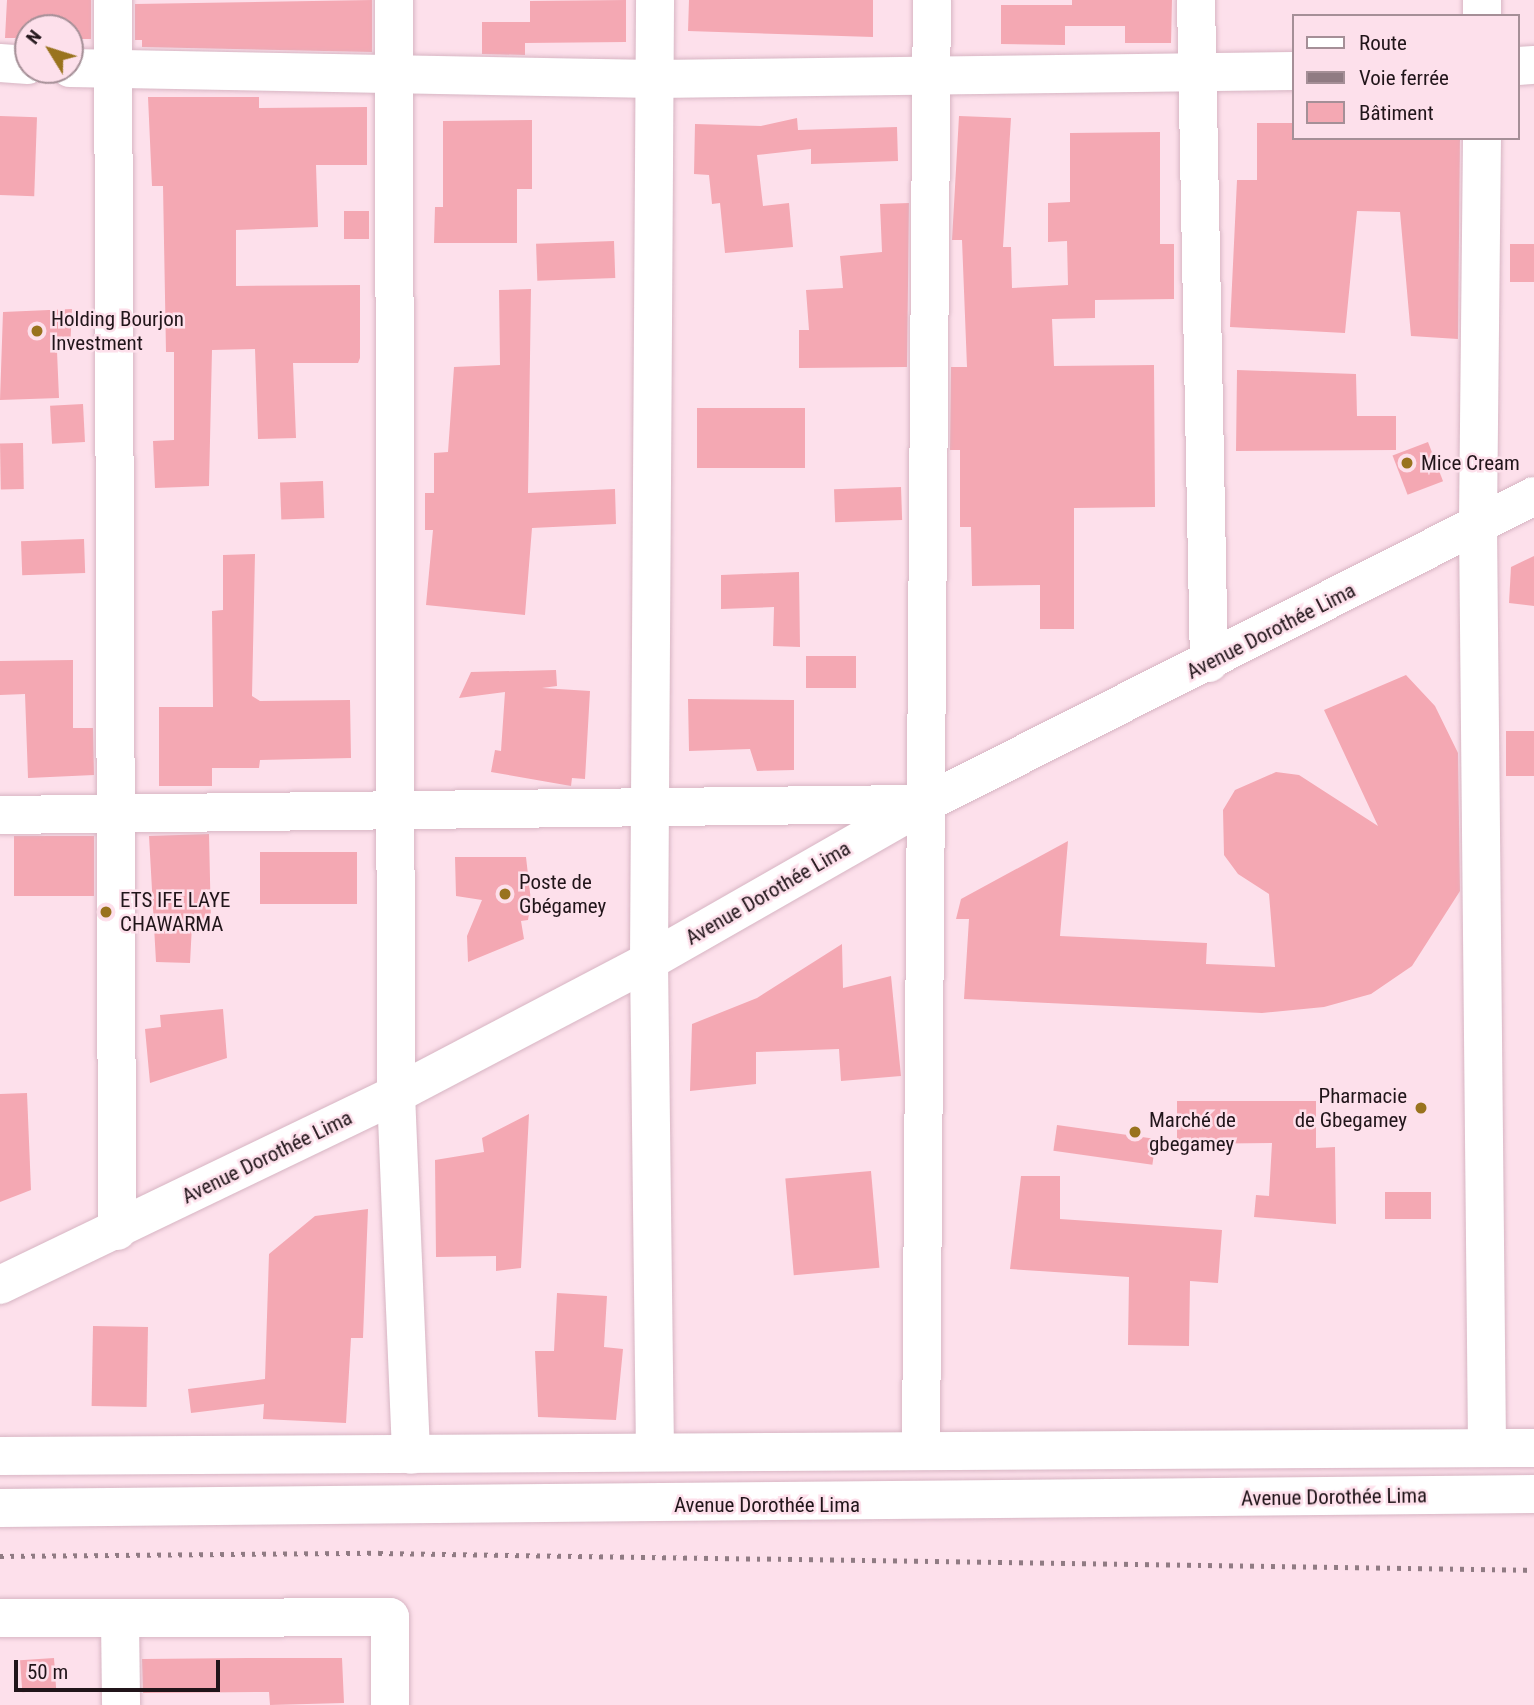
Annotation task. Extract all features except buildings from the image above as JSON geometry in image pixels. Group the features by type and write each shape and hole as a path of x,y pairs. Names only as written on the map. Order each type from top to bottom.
{"street":[{"path":"113,0 117,1231"},
{"path":"394,0 396,1094 411,1455"},
{"path":"655,0 654,811 649,961 655,1452"},
{"path":"922,1449 924,804 932,0"},
{"path":"1196,0 1195,74 1209,663"},
{"path":"84,69 655,79 932,78 1292,71"},
{"path":"1482,140 1478,525 1486,1448"},
{"name":"Avenue Dorothée Lima","path":"0,1285 117,1231 396,1094 649,961 924,804 1209,663 1534,496"},
{"path":"0,815 396,810 654,811 924,804"},
{"path":"0,1456 411,1455 922,1449 1534,1448"},
{"name":"Avenue Dorothée Lima","path":"0,1508 1534,1494"},
{"path":"0,1618 390,1617 390,1705"},
{"path":"120,1619 121,1705"}],"railway":[{"path":"0,1556 379,1553 1534,1570"}],"place":[{"name":"Holding Bourjon Investment","path":"37,331"},
{"name":"Mice Cream","path":"1407,463"},
{"name":"Poste de Gbégamey","path":"505,894"},
{"name":"ETS IFE LAYE CHAWARMA","path":"106,912"},
{"name":"Pharmacie de Gbegamey","path":"1421,1108"},
{"name":"Marché de gbegamey","path":"1135,1132"}]}
